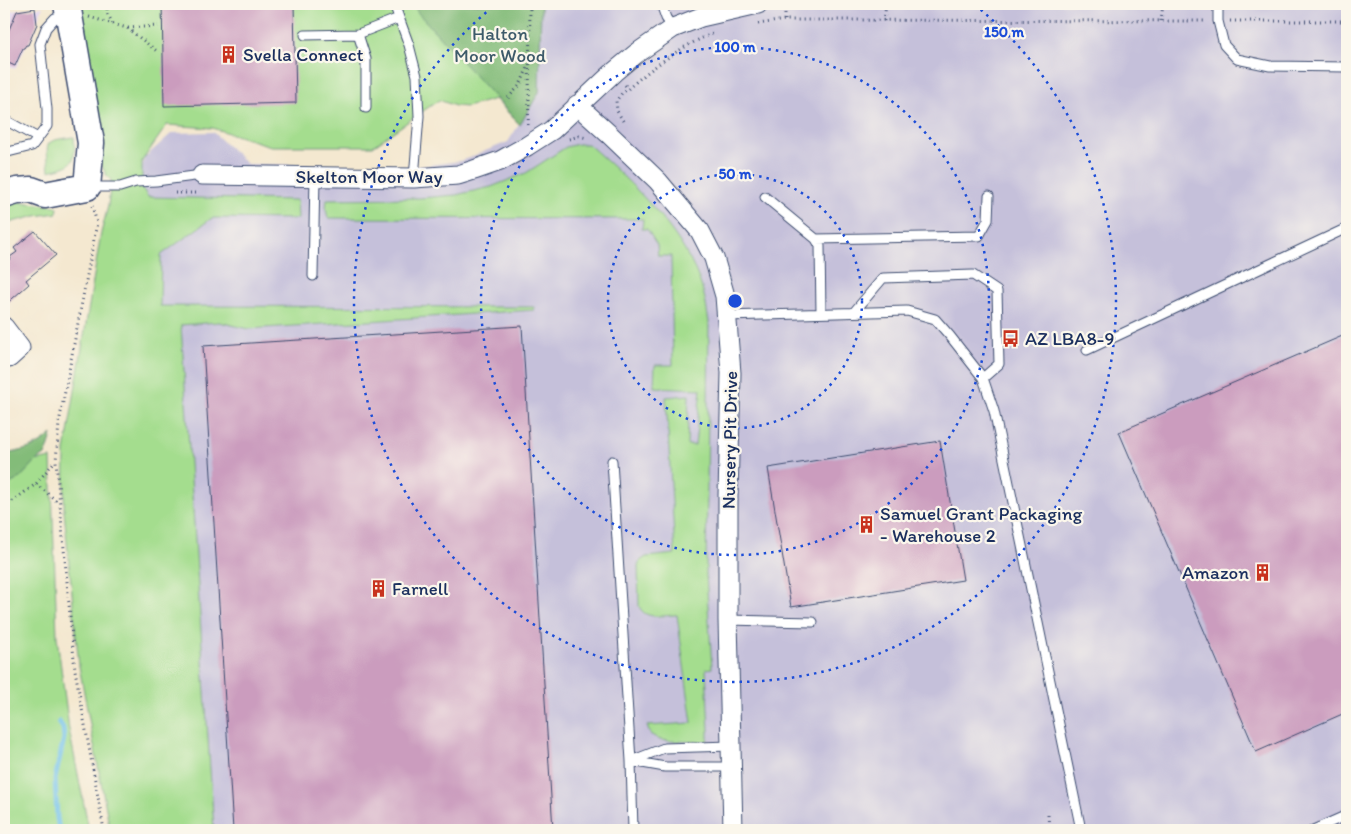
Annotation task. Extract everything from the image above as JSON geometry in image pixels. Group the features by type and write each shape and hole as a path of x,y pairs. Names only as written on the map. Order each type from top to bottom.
{"street":[{"name":"Skelton Moor Way","path":"202,175 414,178 458,175 500,161 552,130 614,72 673,28 701,18 758,4"},
{"path":"4,195 17,190 31,190 45,195 98,186 68,8"},
{"name":"Nursery Pit Drive","path":"577,105 658,181 700,231 714,258 725,296 731,373 728,496 728,620 733,830"},
{"path":"4,327 20,348 9,358"}],"lane":[{"path":"394,4 409,45 417,76 419,116 414,178"},
{"path":"660,4 673,28"},
{"path":"1218,4 1218,21 1224,45 1237,59 1270,66 1347,67"},
{"path":"4,153 32,146 47,126 40,44 46,28 68,8"},
{"path":"305,35 358,34 399,18"},
{"path":"358,34 366,59 366,108"},
{"path":"6,122 38,138"},
{"name":"Skelton Moor Way","path":"98,186 120,187 136,182 202,175"},
{"path":"313,276 315,177"},
{"path":"816,239 979,236 988,220 989,196"},
{"path":"765,197 816,239 820,246 821,314"},
{"path":"1087,350 1347,228"},
{"path":"854,312 884,278 973,275 997,291 999,364 983,378"},
{"path":"726,316 907,311 935,319 983,378 994,411 1081,830"},
{"path":"612,461 632,760 633,830"},
{"path":"728,620 813,622"},
{"path":"632,760 664,748 731,746"},
{"path":"632,760 665,767 732,767"},
{"path":"1313,830 1347,815"}],"path":[{"path":"4,5 10,4"},
{"path":"107,4 108,13 114,25"},
{"path":"527,146 530,4"},
{"path":"785,4 786,20"},
{"path":"884,20 886,4"},
{"path":"1161,21 1163,4"},
{"path":"68,8 127,28 158,26"},
{"path":"753,24 786,20 1347,21"},
{"path":"127,28 158,52"},
{"path":"614,72 628,89 676,52 718,32"},
{"path":"508,98 520,85 530,63"},
{"path":"98,186 97,223 59,423 56,461 75,670 104,830"},
{"path":"4,507 36,484 56,461"},
{"path":"36,484 60,503"},
{"path":"1048,815 1049,830"}],"shaded area":[{"path":"541,4 1347,4 1347,830 127,830 109,355 144,158 172,133 213,132 247,164 414,167 460,161 508,142 539,93"},
{"path":"43,7 33,29 35,30 15,69 4,64 4,12"}],"green space":[{"path":"73,4 541,4 539,92 520,125 495,99 467,107 455,106 439,100 373,146 271,146 212,128 167,125 142,161 142,188 148,197 297,200 298,219 212,218 161,255 160,306 534,307 534,310 249,329 219,322 181,325 214,830 110,830 79,666 64,511 65,451 111,180 98,159"},
{"name":"Halton Moor Wood","path":"413,4 541,4 539,92 520,125 418,13"},
{"path":"74,137 74,157 72,162 64,167 49,171 47,148 49,144 52,141"},
{"path":"588,144 656,210 684,249 695,270 705,299 709,322 706,574 712,668 706,669 709,731 708,740 704,742 660,740 650,734 647,726 692,723 677,615 650,615 642,611 639,606 638,566 640,561 646,557 675,554 666,397 689,395 687,445 695,445 701,389 654,387 655,365 673,365 671,256 658,256 657,245 647,229 642,229 643,219 328,218 326,209 327,199 420,198 456,195 491,187 526,173 566,147"},
{"path":"12,201 56,206 58,208 57,213 4,224 4,206"},
{"path":"52,434 45,455 36,461 19,479 4,487 4,454 30,448 41,443"},
{"path":"51,458 57,637 69,729 89,830 4,830 4,467"}],"building":[{"name":"Svella Connect","path":"162,4 294,4 296,103 164,106"},
{"path":"35,8 37,24 28,45 23,48 15,66 4,61 4,41 17,11"},
{"path":"35,231 56,255 26,280 29,284 4,306 4,265 17,252 14,248"},
{"name":"Farnell","path":"522,326 553,830 233,830 203,346"},
{"name":"Amazon","path":"1347,334 1347,712 1256,752 1119,432"},
{"name":"Samuel Grant Packaging - Warehouse 2","path":"940,441 963,580 791,607 768,468"}],"waterway":[{"path":"59,722 63,728 64,738 55,779 59,830"}],"place":[{"name":"Svella Connect","path":"229,54"},
{"name":"AZ LBA8-9","path":"1011,338"},
{"name":"Samuel Grant Packaging - Warehouse 2","path":"866,524"},
{"name":"Amazon","path":"1263,572"},
{"name":"Farnell","path":"378,588"}]}
